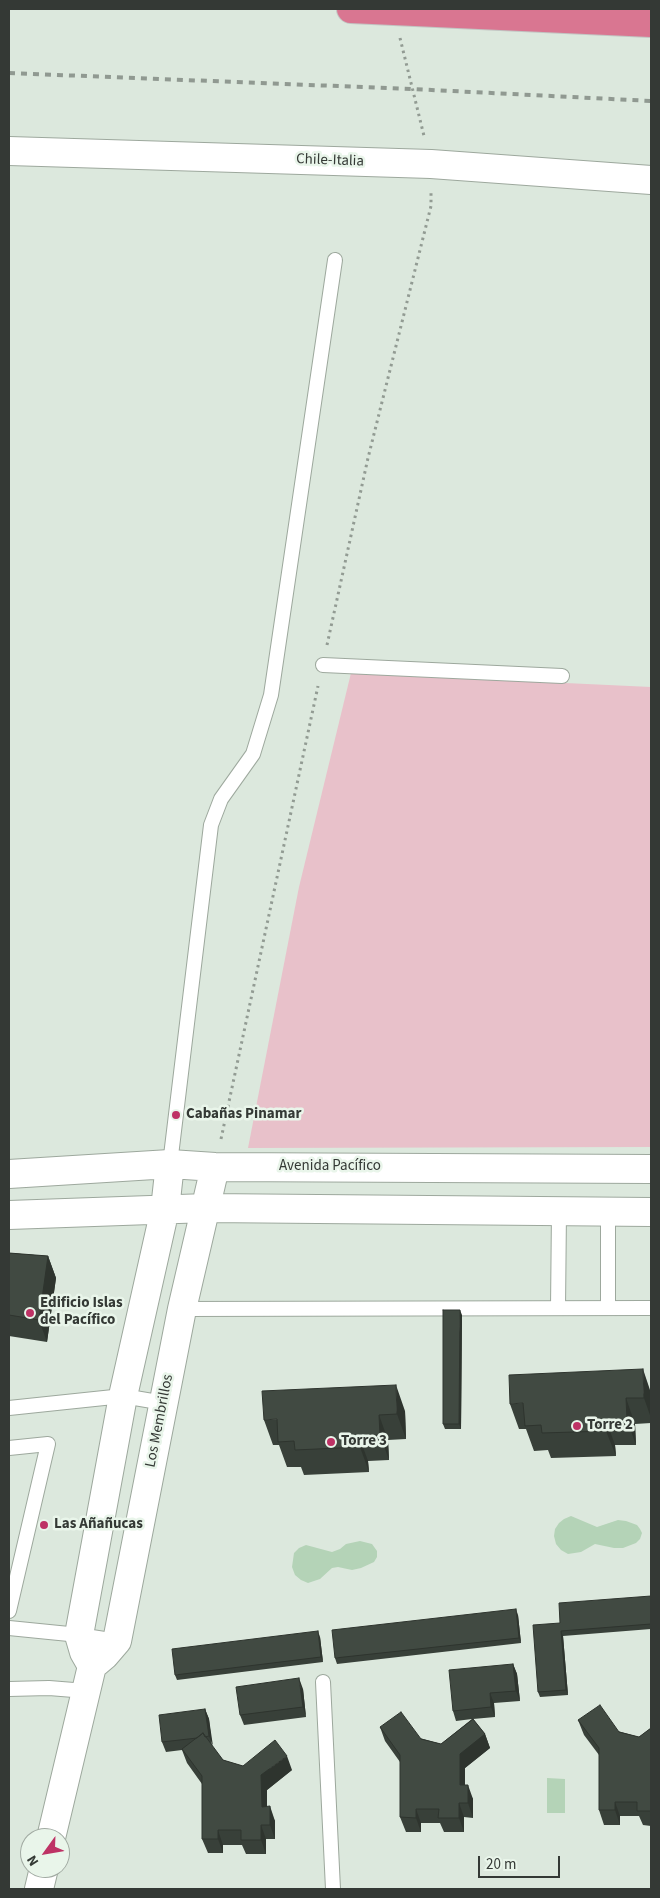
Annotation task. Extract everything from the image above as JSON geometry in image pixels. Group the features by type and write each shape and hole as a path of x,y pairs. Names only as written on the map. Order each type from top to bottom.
{"highway":[{"path":"351,9 651,23"}],"street":[{"name":"Chile-Italia","path":"9,151 431,164 651,180"},
{"name":"Avenida Pacífico","path":"9,1174 170,1164 215,1167 651,1168"},
{"path":"89,1678 79,1635 124,1396 165,1209 170,1164"},
{"name":"Los Membrillos","path":"117,1641 182,1309 215,1167"},
{"path":"9,1215 206,1208 651,1212"},
{"path":"53,1828 89,1678 117,1641"}],"lane":[{"path":"170,1164 211,825 221,799 253,754 271,696 335,260"},
{"path":"323,665 562,676"},
{"path":"558,1211 558,1308"},
{"path":"608,1212 608,1308"},
{"path":"182,1309 651,1308"},
{"path":"9,1408 124,1396 164,1403"},
{"path":"9,1448 48,1444 9,1611"},
{"path":"9,1628 117,1641"},
{"path":"9,1690 49,1688 89,1678"},
{"path":"323,1682 333,1889"}],"path":[{"path":"215,1167 368,458 431,206 431,164 393,11"}],"shaded area":[{"path":"351,673 651,687 651,1147 248,1148 299,887"},
{"path":"571,1516 597,1527 618,1520 626,1521 637,1525 642,1533 636,1543 623,1548 595,1544 581,1552 568,1554 556,1544 554,1536 555,1529 559,1523"},
{"path":"360,1541 372,1544 377,1551 377,1557 374,1562 352,1570 338,1567 332,1568 320,1579 308,1583 295,1575 292,1567 294,1553 299,1548 306,1545 332,1552 346,1544"},
{"path":"547,1778 565,1779 565,1813 547,1813"}],"building":[{"path":"9,1253 48,1256 39,1320 9,1315"},
{"path":"443,1310 460,1310 459,1424 443,1424"},
{"path":"643,1369 644,1398 626,1398 627,1420 606,1420 606,1431 542,1433 541,1425 525,1426 523,1403 510,1404 509,1375"},
{"path":"396,1385 397,1414 379,1415 380,1435 359,1436 360,1447 295,1450 294,1441 278,1442 277,1419 264,1420 262,1391"},
{"path":"651,1596 651,1624 561,1631 566,1690 538,1692 533,1625 560,1623 559,1603"},
{"path":"516,1609 519,1638 335,1658 332,1630"},
{"path":"318,1631 321,1657 175,1675 172,1649"},
{"path":"513,1664 516,1691 490,1693 491,1707 453,1711 449,1670"},
{"path":"299,1678 303,1707 240,1715 236,1687"},
{"path":"600,1705 619,1732 639,1737 651,1728 651,1811 637,1811 637,1802 615,1802 615,1810 599,1810 599,1748 578,1720"},
{"path":"205,1709 209,1736 205,1737 203,1733 197,1738 162,1742 159,1715"},
{"path":"401,1712 421,1739 441,1744 473,1719 485,1734 460,1754 460,1785 468,1785 468,1803 459,1803 459,1818 438,1818 439,1809 416,1809 416,1818 400,1817 400,1755 380,1727"},
{"path":"203,1733 223,1760 243,1766 275,1740 287,1756 261,1775 262,1807 270,1806 270,1825 261,1825 261,1840 241,1840 241,1830 218,1830 218,1839 202,1839 202,1776 182,1749"}],"railway":[{"path":"9,73 412,89 651,101"}],"place":[{"name":"Cabañas Pinamar","path":"176,1115"},
{"name":"Edificio Islas del Pacífico","path":"30,1313"},
{"name":"Torre 2","path":"577,1426"},
{"name":"Torre 3","path":"331,1442"},
{"name":"Las Añañucas","path":"44,1525"}]}
